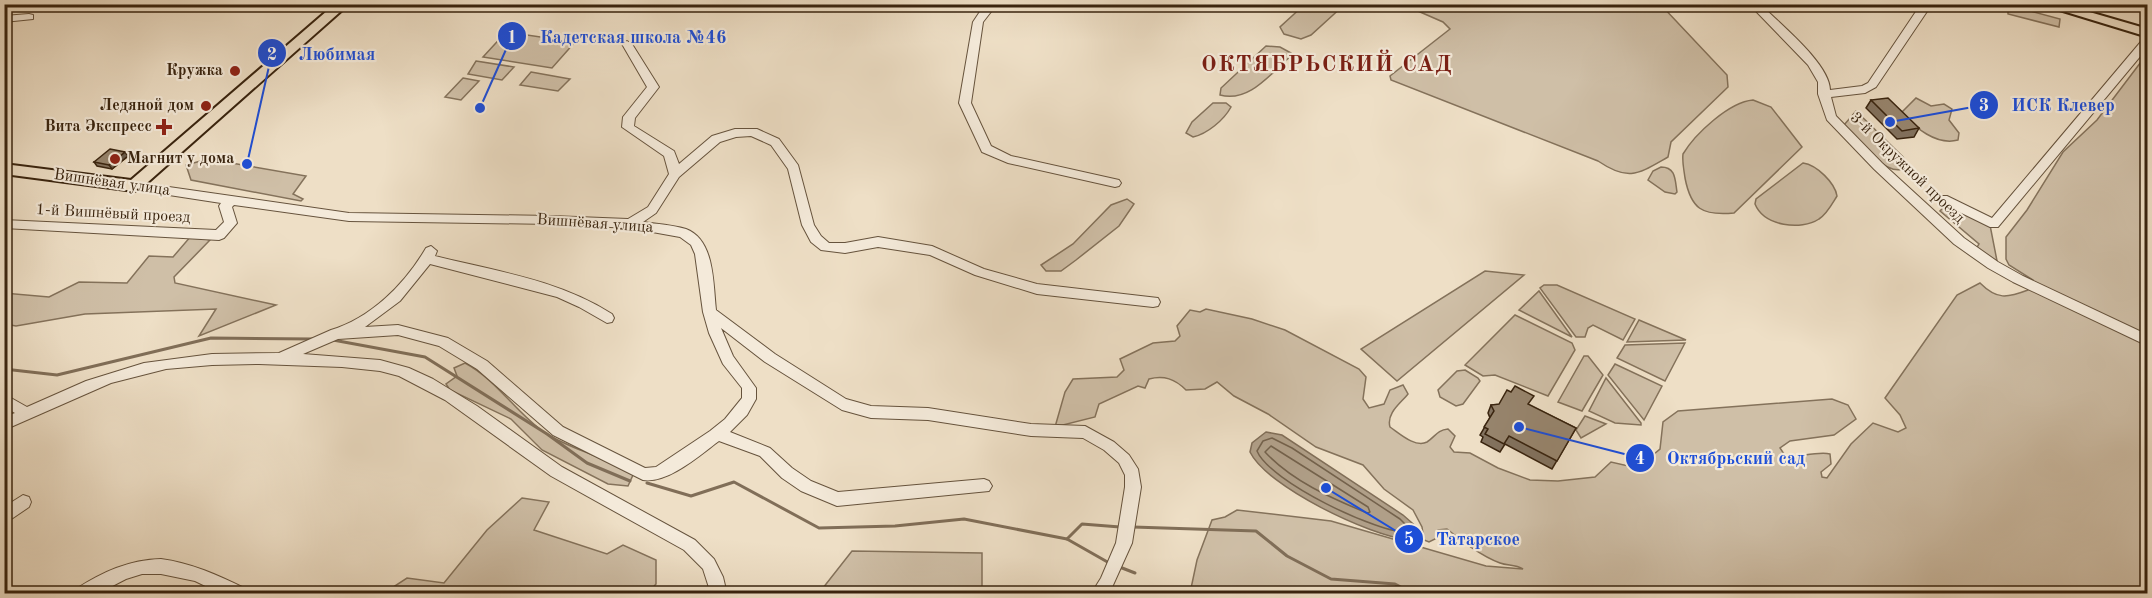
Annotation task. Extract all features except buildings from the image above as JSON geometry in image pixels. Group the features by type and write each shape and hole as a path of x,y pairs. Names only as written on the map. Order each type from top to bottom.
{"main road":[{"path":"134,186 343,4"},
{"path":"2046,4 2147,38"},
{"name":"Вишнёвая улица","path":"4,169 134,186"}],"street":[{"path":"992,4 985,10 978,22 965,103 986,149 1008,159 1114,183"},
{"name":"3-й Окружной проезд","path":"1754,4 1812,63 1824,82 1824,94 1831,117 1878,166 1959,241 2018,279 2148,341"},
{"path":"1824,94 1865,89 1872,85 1927,4"},
{"path":"4,19 29,17"},
{"path":"1943,199 1994,224 2147,38"},
{"path":"627,44 653,87 629,117 628,127 670,154 675,174"},
{"path":"630,224 652,210 675,174 716,140 735,134 753,132 775,142 794,168 808,225 816,239 826,248 845,248 878,242 932,251 980,272 1038,289 1153,302"},
{"name":"Вишнёвая улица","path":"134,186 350,217 630,224 683,233 696,242 702,254 710,312 720,348 749,388 751,399 744,410 719,433"},
{"name":"1-й Вишнёвый проезд","path":"4,224 219,236 231,223 225,206 231,200"},
{"path":"279,359 372,317 385,308 429,255 560,293 584,303 607,318"},
{"path":"710,312 770,358 842,404 871,412 928,414 1031,430 1085,432 1109,446 1124,459 1133,474 1133,488 1124,543 1107,583 1099,594"},
{"path":"336,334 398,330 443,342 482,365 558,431 643,474 660,473 719,433 735,442 765,452 797,480 837,499 984,486"},
{"path":"4,424 93,384 143,368 210,358 366,362 404,372 424,382 467,407 539,461 639,518 691,543 710,565 717,581 719,594"},
{"path":"4,400 20,410 24,416"},
{"path":"4,517 23,502"},
{"path":"82,594 105,578 133,567 154,565 204,575 240,594"}],"shaded area":[{"path":"1304,5 1344,5 1311,35 1301,39 1284,34 1280,27"},
{"path":"1404,5 1661,5 1727,75 1728,87 1671,142 1668,157 1641,171 1618,172 1598,161 1391,80 1390,76 1450,29 1443,22"},
{"path":"2015,7 2060,19 2059,27 2008,14 2008,8"},
{"path":"506,32 575,42 552,68 483,57"},
{"path":"1266,46 1280,47 1291,53 1291,56 1250,91 1240,95 1220,95 1221,88"},
{"path":"2147,54 2147,593 1190,593 1197,560 1212,520 1225,517 1237,510 1331,521 1486,566 1523,569 1500,563 1486,556 1447,529 1438,530 1437,538 1429,542 1424,540 1422,527 1413,510 1384,489 1363,465 1316,447 1268,414 1234,396 1217,382 1205,389 1186,390 1169,379 1160,377 1149,379 1145,388 1138,386 1099,404 1095,417 1055,427 1065,392 1073,379 1117,377 1124,370 1120,359 1153,343 1175,341 1180,336 1177,326 1190,310 1200,312 1206,309 1252,319 1285,330 1359,369 1366,377 1363,399 1369,408 1384,404 1390,390 1403,385 1408,394 1392,413 1390,427 1417,443 1427,442 1436,434 1448,429 1455,436 1450,447 1454,452 1470,453 1498,468 1530,480 1558,481 1595,477 1611,462 1637,468 1660,449 1663,422 1678,411 1832,399 1848,405 1856,419 1834,435 1790,441 1780,448 1786,457 1830,454 1831,464 1821,472 1822,477 1827,478 1851,444 1873,423 1898,432 1906,428 1900,415 1885,398 1957,295 1980,283 1986,289 2002,296 2028,290 2033,280 2009,265 2006,259 2006,237 2027,210 2063,152 2097,120"},
{"path":"476,61 514,67 502,80 468,74"},
{"path":"531,72 570,79 558,91 520,85"},
{"path":"463,78 479,81 461,100 445,97"},
{"path":"1916,98 1931,106 1944,104 1952,109 1949,120 1959,133 1958,140 1934,138 1919,129 1901,113"},
{"path":"1753,100 1771,107 1802,147 1734,213 1706,211 1700,208 1691,197 1685,178 1683,154 1696,137 1723,113 1734,106"},
{"path":"1213,103 1226,103 1231,107 1220,121 1204,133 1193,137 1186,133 1192,122"},
{"path":"1856,111 1903,157 1905,162 1903,169 1896,170 1879,162 1844,125"},
{"path":"208,159 306,176 293,194 303,199 301,201 191,180 186,165"},
{"path":"1803,163 1814,167 1829,180 1837,196 1829,209 1811,223 1793,225 1774,222 1760,211 1755,204 1756,199"},
{"path":"1661,167 1670,169 1674,175 1677,192 1675,194 1665,192 1648,180 1653,171"},
{"path":"1127,199 1134,204 1119,226 1076,260 1061,271 1046,271 1041,265 1073,244 1111,205"},
{"path":"1947,204 1990,225 1998,266 1976,249 1979,244 1940,211"},
{"path":"191,236 210,240 174,277 175,283 276,305 199,336 216,309 85,314 16,326 5,324 4,293 49,297 79,282 127,283 149,256 173,257"},
{"path":"1485,271 1524,275 1397,381 1361,349"},
{"path":"1544,285 1557,285 1635,319 1623,340 1593,325 1588,328 1585,337 1576,337 1540,288"},
{"path":"1539,291 1572,337 1519,310"},
{"path":"1515,315 1572,343 1575,350 1548,396 1495,375 1483,376 1465,365"},
{"path":"1639,320 1686,340 1627,342"},
{"path":"1685,343 1665,381 1617,358 1625,345"},
{"path":"1584,356 1588,356 1603,375 1582,411 1558,402"},
{"path":"465,363 487,378 545,433 633,475 628,486 608,484 542,450 511,419 450,390 446,384 457,376 454,368"},
{"path":"1615,364 1662,386 1644,420 1608,375"},
{"path":"1465,370 1480,381 1463,404 1456,406 1440,397 1438,390 1457,371"},
{"path":"1606,378 1641,425 1615,423 1589,411"},
{"path":"1585,416 1606,424 1581,438 1576,430"},
{"path":"522,498 549,502 534,530 607,554 623,545 656,560 656,584 647,594 384,593 407,578 444,583 487,530"},
{"path":"852,551 982,553 982,593 819,593"}],"water":[{"path":"1266,432 1282,435 1403,515 1419,529 1419,534 1409,540 1392,537 1346,520 1297,494 1260,466 1250,452 1252,443"}],"waterway":[{"path":"4,369 57,375 211,338 314,339"},
{"path":"333,340 425,357 547,434 587,463 630,481"},
{"path":"647,483 691,496 734,482 819,528 895,526 964,519 1067,539"},
{"path":"1067,539 1082,524 1120,527"},
{"path":"1133,527 1256,531 1287,556 1331,579 1395,584 1414,594"},
{"path":"1067,539 1111,564"},
{"path":"1117,566 1135,573"}],"place":[{"name":"Кружка","path":"235,71"},
{"name":"Ледяной дом","path":"206,106"},
{"name":"Кадетская школа №46","path":"480,108"},
{"name":"ИСК Клевер","path":"1890,122"},
{"name":"Вита Экспресс","path":"164,127"},
{"name":"Магнит у дома","path":"115,159"},
{"name":"Любимая","path":"247,164"},
{"name":"Октябрьский сад","path":"1519,427"},
{"name":"Татарское","path":"1326,488"}],"district":[{"name":"ОКТЯБРЬСКИЙ САД","path":"1327,65"}]}
